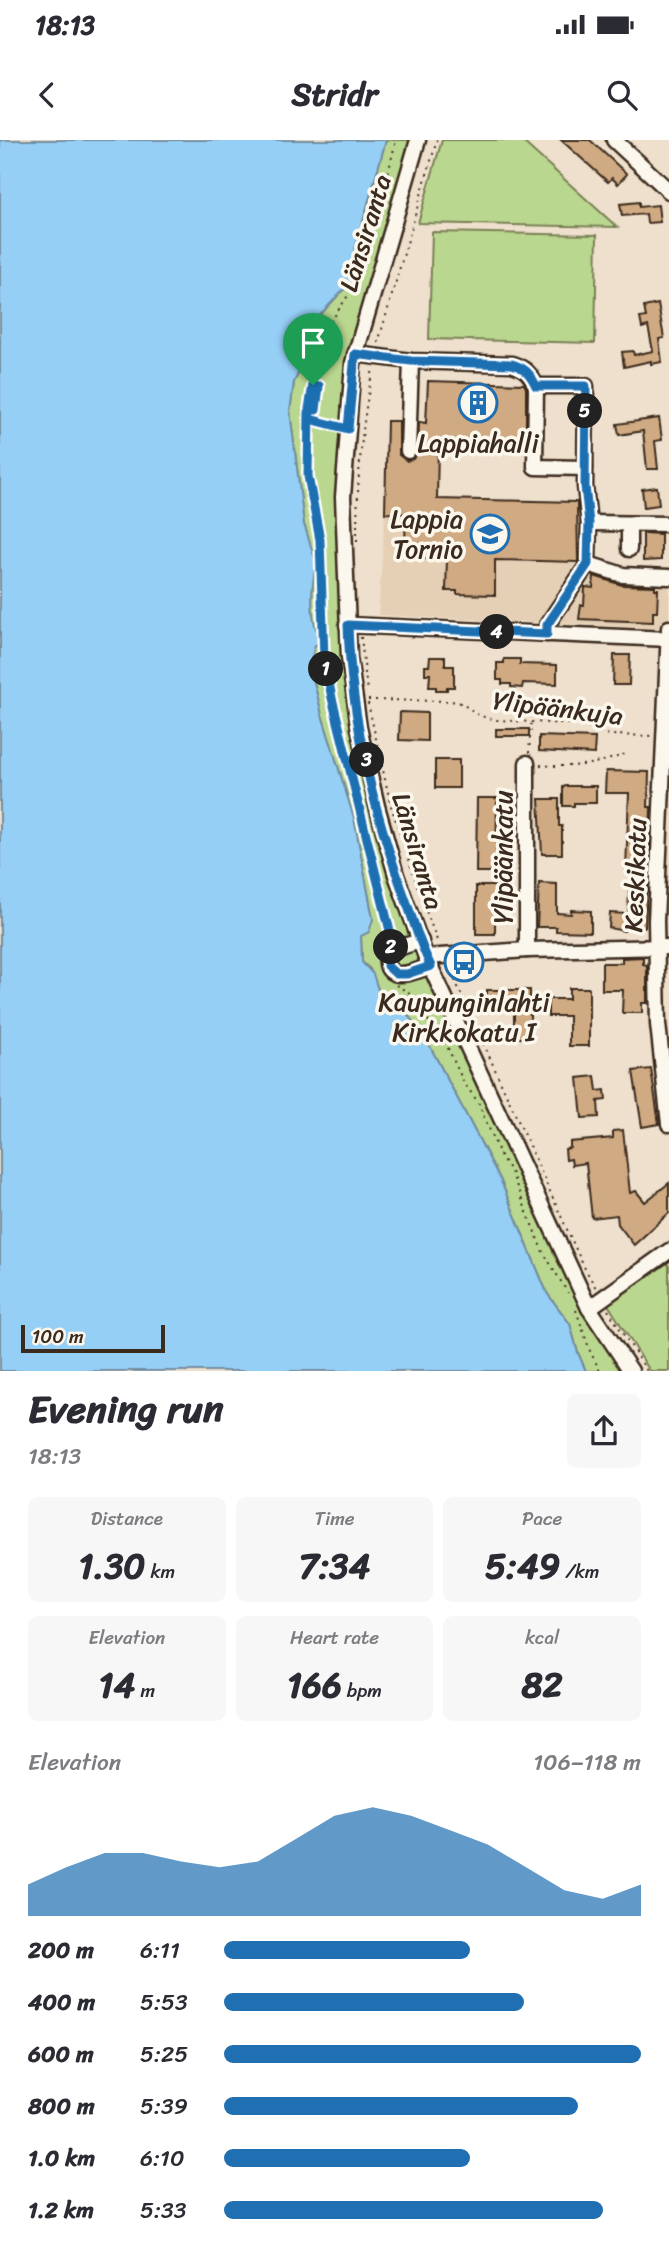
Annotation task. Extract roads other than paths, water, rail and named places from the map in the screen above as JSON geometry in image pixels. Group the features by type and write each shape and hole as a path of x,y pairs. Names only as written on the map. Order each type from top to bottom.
{"street":[{"name":"Länsiranta","path":"418,140 355,354 343,497 354,625 349,657 359,728 396,875 428,962 583,1309 631,1371"},
{"path":"614,140 669,191"},
{"path":"355,354 411,361 512,364 524,368 536,386 535,467 585,468"},
{"path":"408,451 411,361"},
{"path":"536,386 586,386 588,564 547,625 547,634"},
{"path":"589,523 669,524"},
{"path":"629,523 629,549"},
{"path":"588,564 623,575 669,577"},
{"path":"354,625 669,639"},
{"name":"Keskikatu","path":"669,628 663,946 669,1124"},
{"name":"Ylipäänkatu","path":"527,763 527,950"},
{"path":"421,942 392,951 387,960 390,971 407,974 443,955 663,946"},
{"path":"583,1309 602,1299 669,1251"}],"water":[{"path":"0,140 386,140 348,274 356,284 343,290 320,315 306,357 294,382 290,411 304,525 314,556 319,564 324,565 324,568 315,571 312,605 317,630 320,636 328,638 328,642 315,645 311,660 313,678 354,818 373,919 369,932 361,936 362,962 373,974 380,996 385,1001 398,1003 425,1037 500,1179 547,1293 570,1324 586,1371 0,1371"}],"place":[{"name":"Lappiahalli","path":"478,403"},
{"name":"Lappia Tornio","path":"490,534"},
{"name":"Kaupunginlahti Kirkkokatu I","path":"464,962"}]}
